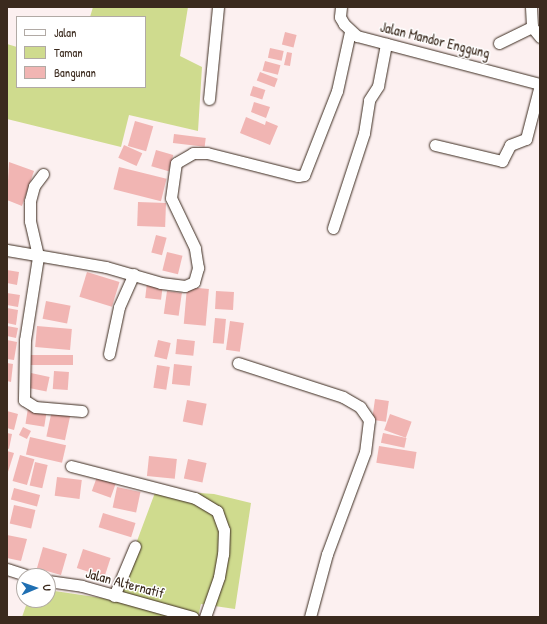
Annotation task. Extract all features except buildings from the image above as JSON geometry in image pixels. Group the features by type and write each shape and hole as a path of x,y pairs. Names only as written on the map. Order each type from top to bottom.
{"street":[{"path":"209,99 218,7"},
{"path":"7,250 38,257 106,267 161,283 185,286 194,282 197,276 198,260 195,248 170,198 176,163 193,153 207,153 298,176 304,175 337,91 350,32 340,17 341,7"},
{"path":"531,7 532,27 540,37"},
{"path":"499,43 532,27"},
{"name":"Jalan Mandor Enggung","path":"350,32 386,44 540,85"},
{"path":"333,228 364,133 369,100 378,86 386,44"},
{"path":"435,145 502,161 510,145 526,139 537,108 540,85"},
{"path":"43,174 34,186 30,202 30,221 38,257 25,340 24,400 35,406 82,411"},
{"path":"108,354 118,307 134,274"},
{"path":"238,363 344,398 360,407 369,420 364,452 327,554 310,617"},
{"path":"71,466 195,498 217,511 224,530 223,554 219,577 205,617"},
{"path":"114,596 135,546"},
{"name":"Jalan Alternatif","path":"56,582 82,586 193,617"}],"green space":[{"path":"93,7 188,7 180,56 202,67 198,131 129,115 121,147 7,119 7,44 16,47 16,88 146,88 146,16 90,16"},
{"path":"156,490 214,494 251,503 235,609 201,604 198,617 22,617 25,608 56,608 56,591 115,600"}]}
